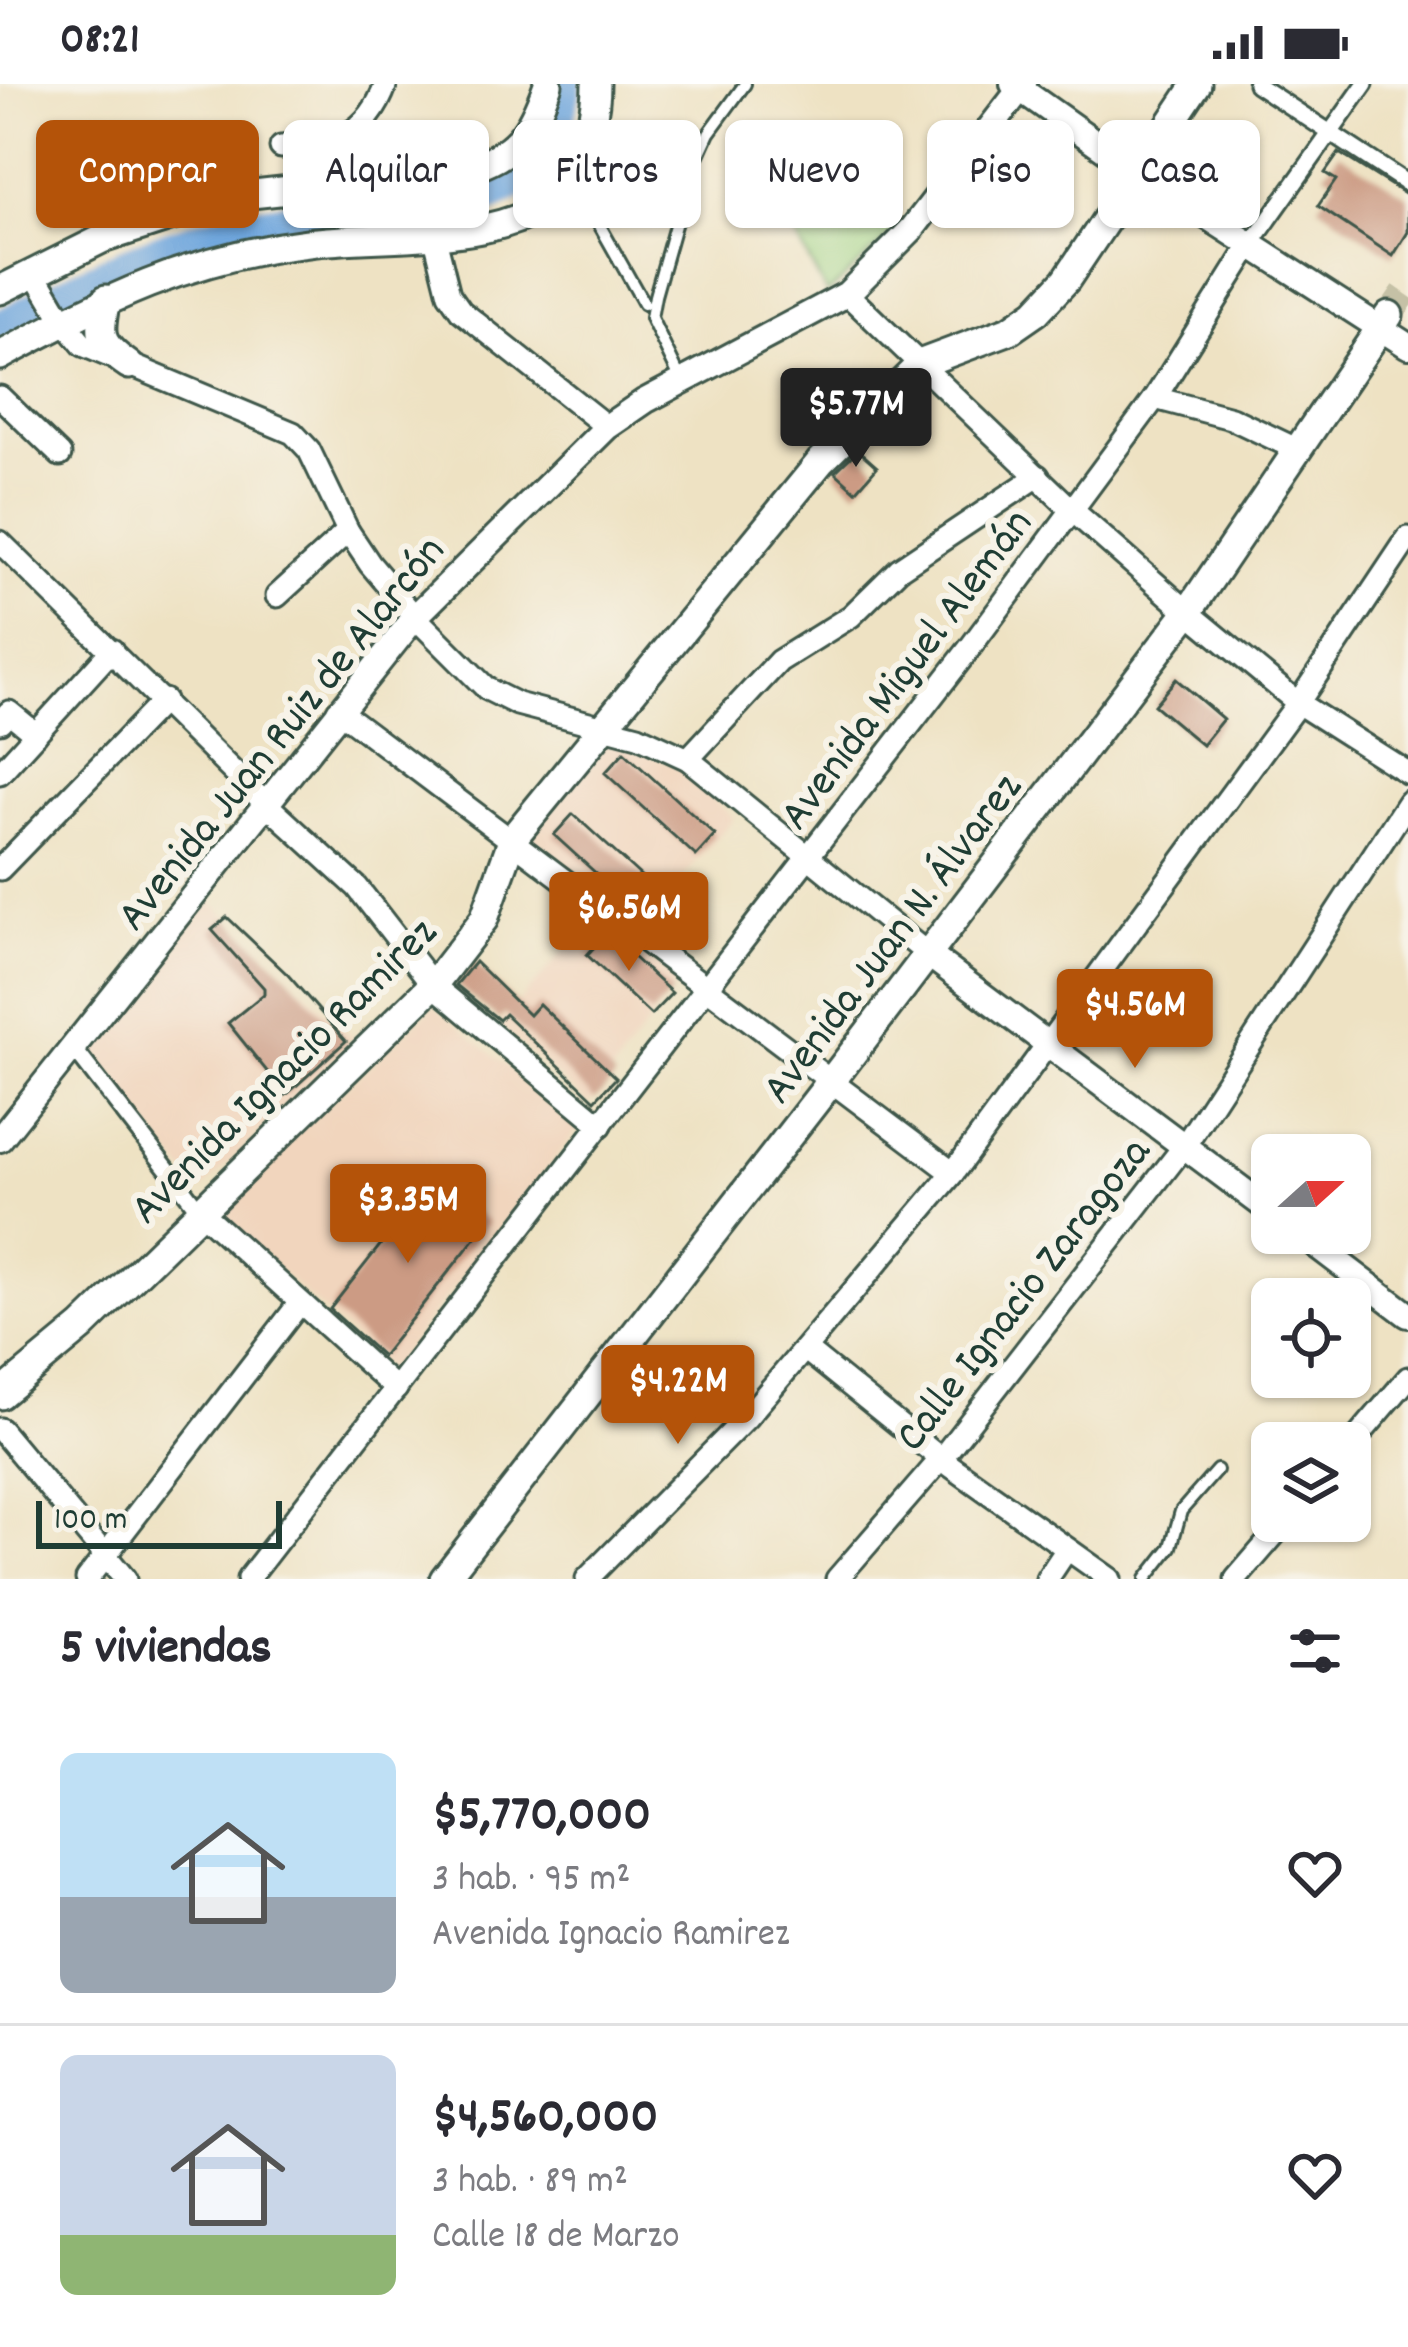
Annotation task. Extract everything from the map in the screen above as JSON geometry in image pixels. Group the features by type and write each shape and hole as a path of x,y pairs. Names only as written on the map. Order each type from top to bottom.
{"main road":[{"path":"0,290 38,277 102,239 234,196 465,171 500,159 524,138 548,84"},
{"path":"591,120 596,84"},
{"name":"Avenida Ignacio Ramirez","path":"1172,120 1197,84"},
{"path":"0,356 106,299 159,278 253,252 306,243 434,234 513,220"},
{"name":"Avenida Ignacio Ramirez","path":"0,1395 82,1327 433,985 484,919 513,838 821,461 922,363 1010,330 1036,312 1066,280 1099,228"},
{"path":"106,299 100,336 108,351 129,365"},
{"name":"Avenida Juan N. Álvarez","path":"444,1579 1189,612 1384,322"}],"street":[{"path":"281,147 330,142 361,128 386,84"},
{"path":"1256,84 1408,184"},
{"path":"1250,246 1365,84"},
{"path":"1019,86 1098,143"},
{"name":"Avenida Juan Ruiz de Alarcón","path":"0,1139 416,617 607,427 847,293 912,229 1019,86"},
{"path":"1223,228 1384,322 1408,346"},
{"path":"434,234 449,294 461,311 607,427"},
{"name":"Avenida Miguel Alemán","path":"248,1579 1072,510 1155,398 1250,246"},
{"path":"38,277 83,345 292,433 309,450 348,531 370,564 487,689 517,704 638,736 688,759 929,955 1251,1195"},
{"path":"847,293 1072,510 1189,612 1298,703 1408,773"},
{"path":"0,397 59,455"},
{"path":"1155,398 1231,418 1296,448"},
{"path":"688,759 779,661 851,616 899,569 1038,476"},
{"path":"277,596 348,531"},
{"path":"587,1579 747,1417 953,1173 1298,703 1408,538"},
{"path":"4,556 112,650 357,887 433,985 601,1125"},
{"path":"0,773 112,650"},
{"path":"0,869 164,700"},
{"path":"338,710 953,1173"},
{"path":"0,722 9,712 36,734"},
{"name":"Calle Ignacio Zaragoza","path":"837,1579 941,1459 1185,1145 1408,802"},
{"path":"75,1050 200,1211 396,1389"},
{"path":"1327,1254 1408,1316"},
{"path":"87,1579 299,1304"},
{"path":"806,1349 941,1459 1110,1579"},
{"path":"1370,1422 1408,1378"},
{"path":"0,1429 125,1579"},
{"path":"1236,1579 1268,1542"},
{"path":"1047,1579 1067,1549"}],"lane":[{"path":"682,382 651,317 670,231 688,179 709,133 745,84"},
{"path":"601,228 644,304"},
{"path":"1146,1579 1171,1547 1181,1511 1216,1470"}],"shaded area":[{"path":"609,738 677,767 734,818 642,926 528,834"},
{"path":"210,900 354,1039 200,1191 87,1049"},
{"path":"596,915 678,982 589,1104 498,1026"},
{"path":"434,1006 580,1127 389,1370 213,1211"}],"green space":[{"path":"804,228 898,228 827,294 796,236"}],"building":[{"path":"1339,153 1408,196 1408,232 1393,256 1318,206 1336,180 1325,173"},
{"path":"858,450 877,467 856,491 835,472"},
{"path":"1176,679 1223,719 1202,745 1154,705"},
{"path":"624,752 715,835 696,856 605,773"},
{"path":"573,814 664,897 645,918 554,835"},
{"path":"227,917 288,975 346,1041 286,1095 228,1023 264,994 264,988 212,930"},
{"path":"607,933 672,993 651,1015 587,955"},
{"path":"475,962 529,1015 539,1004 616,1078 595,1100 505,1014 499,1020 456,985"},
{"path":"433,1178 488,1222 382,1356 330,1309"}],"waterway":[{"path":"0,325 115,267 205,234 297,216 482,200 502,192 542,156 558,123 567,84"}],"tunnel":[{"path":"1389,315 1408,288"}]}
